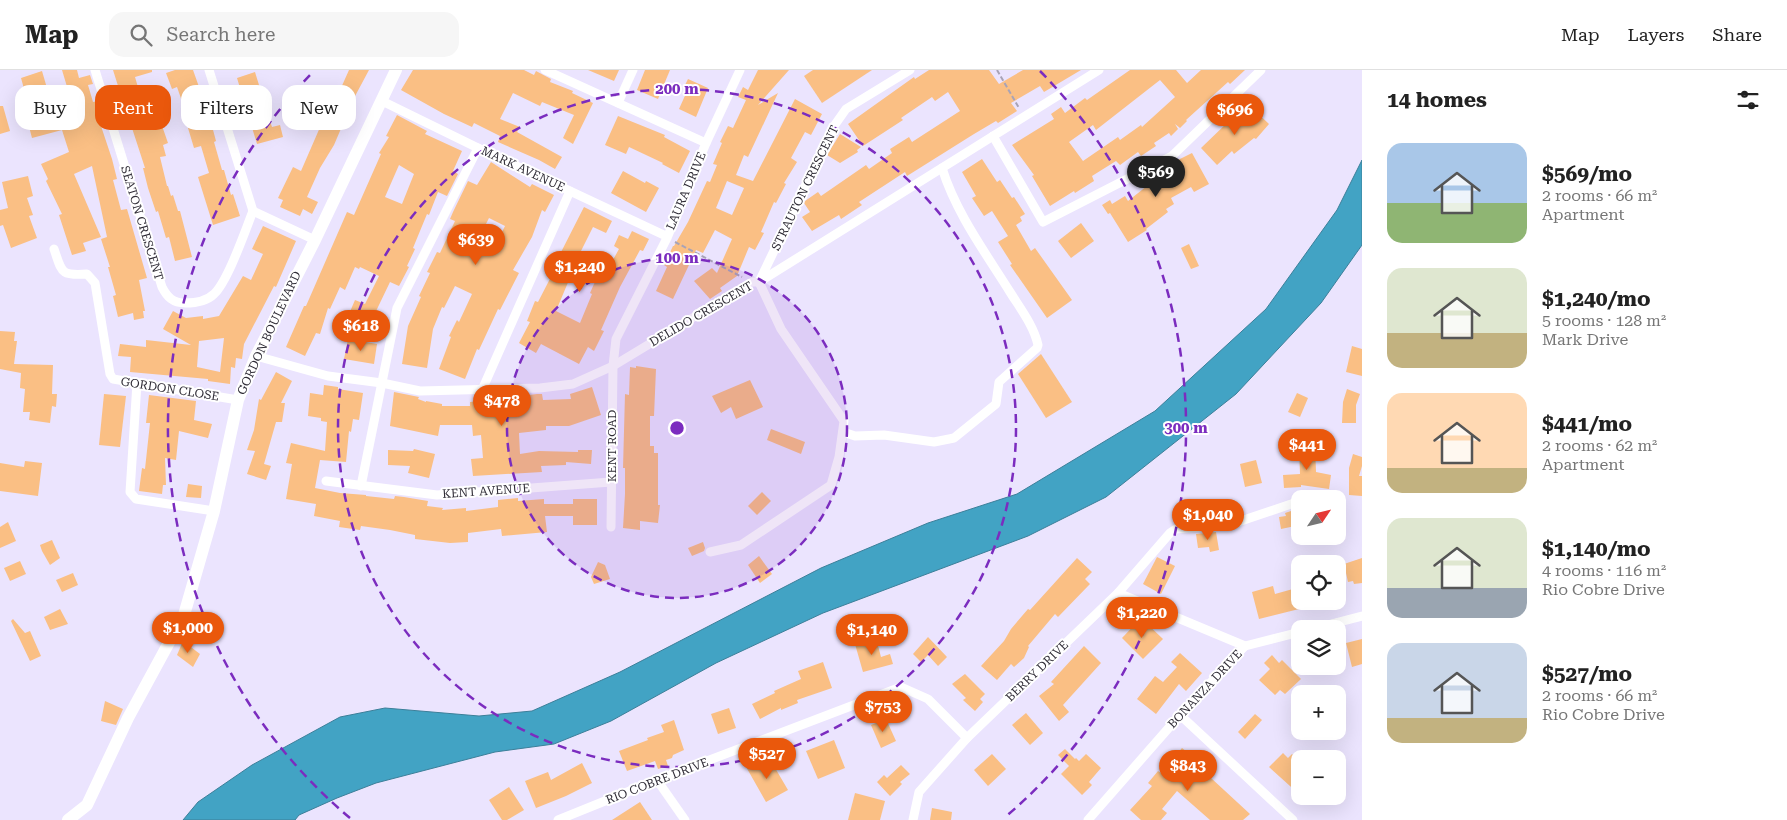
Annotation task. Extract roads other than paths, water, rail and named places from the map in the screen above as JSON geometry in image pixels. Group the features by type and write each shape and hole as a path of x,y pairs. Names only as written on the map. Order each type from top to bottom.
{"street":[{"name":"SEATON CRESCENT","path":"95,70 165,294 178,303 203,301 213,295 219,288 231,264 253,211"},
{"path":"209,70 253,211 315,240"},
{"name":"GORDON BOULEVARD","path":"68,820 86,805 128,718 184,615 214,511 238,400 256,356 315,240 396,70"},
{"path":"545,70 706,144"},
{"path":"618,103 633,70"},
{"name":"LAURA DRIVE","path":"613,366 616,339 666,237 740,70"},
{"name":"STRAUTON CRESCENT","path":"756,282 834,126 846,109 910,70"},
{"name":"DELIDO CRESCENT","path":"256,356 328,376 382,383 420,391 540,388 573,384 613,366 756,282 1099,70"},
{"path":"993,136 1043,222 1172,156 1261,70"},
{"name":"MARK AVENUE","path":"382,101 666,237"},
{"path":"361,486 397,308 478,148"},
{"path":"843,432 855,436 884,435 934,442 954,438 996,404 999,382 1037,348 1038,342 1026,318 962,216 942,168"},
{"path":"482,390 570,191"},
{"name":"GORDON CLOSE","path":"54,249 60,268 65,273 70,275 86,274 95,283 110,374 113,379 238,400"},
{"path":"710,552 741,545 810,501 830,485 839,457 844,421 781,329 756,282"},
{"name":"KENT ROAD","path":"611,526 613,366"},
{"path":"138,383 130,492 136,499 214,511"},
{"name":"KENT AVENUE","path":"326,481 437,495 611,482"},
{"name":"BERRY DRIVE","path":"913,820 919,792 968,738 1118,593 1170,533 1176,529 1229,525 1291,504"},
{"path":"1118,593 1245,646"},
{"path":"1346,620 1362,616"},
{"name":"BONANZA DRIVE","path":"1088,820 1180,715 1245,646 1291,634"},
{"name":"RIO COBRE DRIVE","path":"558,820 657,780 901,687 928,699 968,738"},
{"path":"1180,715 1293,820"},
{"path":"657,780 685,820"}],"water":[{"path":"1362,160 1362,245 1321,303 1236,394 1106,497 1028,536 823,613 716,663 611,721 554,744 495,752 376,783 299,815 295,820 183,820 198,802 252,765 340,717 385,708 479,716 532,711 620,672 821,568 928,523 1017,494 1155,411 1266,309 1337,210"}]}
